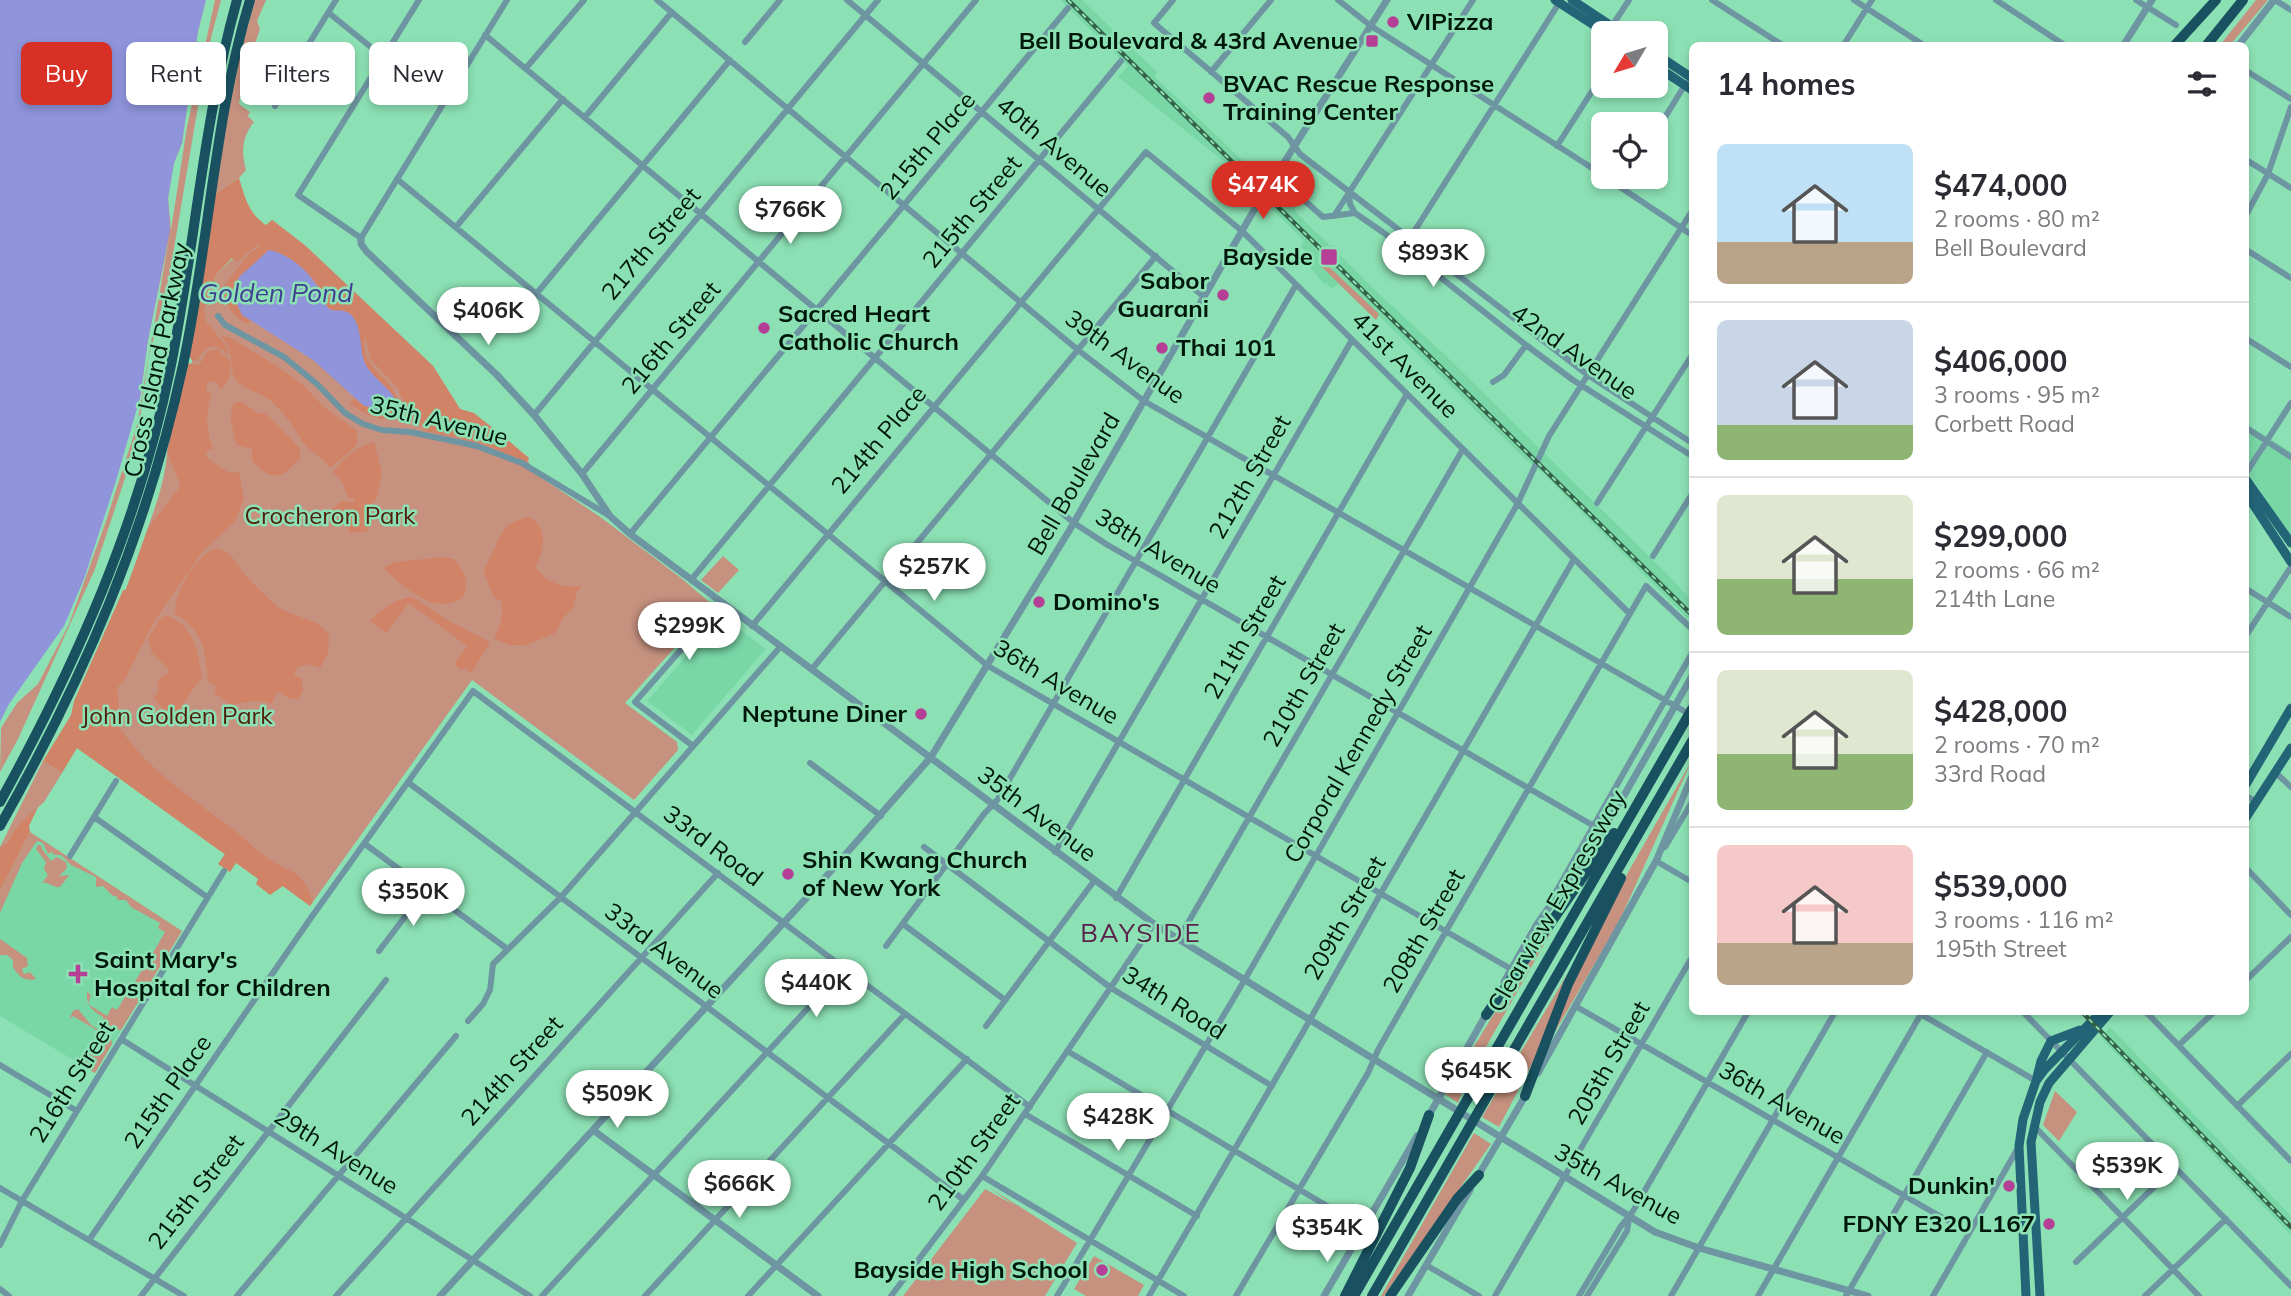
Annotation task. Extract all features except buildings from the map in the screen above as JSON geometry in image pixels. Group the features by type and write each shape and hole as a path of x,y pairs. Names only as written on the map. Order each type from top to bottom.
{"highway":[{"name":"Cross Island Parkway","path":"0,802 85,634 118,549 147,461 170,372 215,87 237,0"},
{"name":"Cross Island Parkway","path":"0,826 58,718 101,627 135,538 160,460 191,324 227,88 250,0"},
{"path":"2178,42 2218,0"},
{"path":"2187,42 2218,0"},
{"path":"2210,42 2243,0"},
{"name":"Clearview Expressway","path":"1354,1296 1689,714"},
{"name":"Clearview Expressway","path":"1372,1296 1689,746"},
{"path":"1525,1097 1568,984 1686,752"},
{"path":"1486,1014 1664,758"},
{"path":"1345,1296 1410,1168 1429,1115"},
{"path":"1390,1296 1457,1199 1479,1175"}],"main road":[{"path":"1572,0 1596,21"},
{"path":"1559,1 1592,21"},
{"path":"1668,64 1689,81"},
{"path":"1668,72 1689,82"},
{"path":"2249,482 2291,543"},
{"path":"2249,497 2291,565"},
{"path":"2249,779 2291,708"},
{"path":"2249,811 2291,748"},
{"path":"2036,1081 2098,1015"},
{"path":"2040,1296 2031,1142 2040,1101 2049,1083 2107,1015"},
{"path":"2026,1296 2019,1146 2023,1119 2041,1060 2052,1041 2085,1028"},
{"path":"2038,1272 2047,1296"}],"street":[{"path":"275,106 284,84 336,0"},
{"path":"394,42 419,0"},
{"path":"468,63 507,0"},
{"path":"526,68 584,0"},
{"name":"39th Avenue","path":"657,0 1144,401 1689,714"},
{"path":"745,43 780,0"},
{"name":"40th Avenue","path":"847,0 1204,297"},
{"name":"217th Street","path":"534,415 878,0"},
{"name":"216th Street","path":"582,474 976,0"},
{"path":"1162,0 1170,3"},
{"path":"1211,72 1271,0"},
{"path":"1338,0 1371,26 1591,168"},
{"name":"Bell Boulevard","path":"440,1296 784,923 932,757 1074,523 1261,198 1387,0"},
{"path":"1334,216 1473,0"},
{"path":"1615,21 1629,0"},
{"path":"1712,0 1778,42"},
{"path":"1854,0 1919,42"},
{"path":"1846,42 1872,0"},
{"path":"1996,0 2060,42"},
{"path":"2136,0 2150,4 2176,25"},
{"path":"2241,42 2274,0 2291,10"},
{"path":"1410,238 1559,1"},
{"name":"42nd Avenue","path":"1170,3 1154,23 1288,136 1300,154 1588,375 1689,441"},
{"path":"2126,42 2150,4"},
{"name":"215th Place","path":"630,534 1068,8"},
{"path":"585,117 672,12"},
{"path":"329,13 369,46"},
{"name":"38th Avenue","path":"485,35 1074,523 1594,826"},
{"path":"537,293 730,60"},
{"name":"215th Street","path":"691,580 1121,61"},
{"path":"2249,73 2291,99"},
{"path":"361,237 298,195 369,83"},
{"path":"1668,114 1689,83"},
{"path":"1557,146 1591,93"},
{"path":"456,226 563,99"},
{"path":"442,105 361,237 361,244 366,252 497,375 534,415 582,474 610,516"},
{"path":"2249,210 2268,174 2291,107"},
{"name":"214th Place","path":"752,626 1146,152"},
{"name":"41st Avenue","path":"1146,152 1242,231 1629,613"},
{"path":"2249,162 2291,188"},
{"path":"1275,176 1280,185 1323,217 1355,213 1350,204 1349,192"},
{"name":"36th Avenue","path":"397,179 988,666 1511,969"},
{"path":"1623,189 1689,233"},
{"name":"42nd Avenue","path":"1355,213 1581,385 1689,454"},
{"name":"Corporal Kennedy Street","path":"1057,1296 1244,981 1470,588 1518,503 1541,452 1689,216"},
{"path":"2249,252 2291,278"},
{"path":"812,669 1156,256"},
{"path":"1449,284 1456,274"},
{"path":"886,946 998,799 1296,285"},
{"name":"35th Avenue","path":"218,316 225,325 284,357 317,384 345,414 363,424 382,430 410,432 477,446 499,454 522,463 610,516 630,534 932,757 1116,898 1178,940 1629,1217 1655,1231 1699,1248 1775,1268 1847,1293 1868,1296"},
{"name":"212th Street","path":"1055,852 1352,340"},
{"path":"2249,341 2291,367"},
{"path":"1493,382 1504,375 1526,345"},
{"path":"1597,503 1689,360"},
{"name":"211th Street","path":"1116,898 1407,394"},
{"path":"2249,470 2291,403"},
{"path":"2249,430 2291,457"},
{"name":"210th Street","path":"1178,940 1463,449"},
{"path":"1653,556 1689,500"},
{"name":"209th Street","path":"1149,1296 1574,559"},
{"path":"2249,631 2291,565"},
{"name":"208th Street","path":"1236,1296 1646,586 1689,626"},
{"path":"2249,590 2291,617"},
{"path":"693,746 635,702 722,603"},
{"path":"468,1021 483,1004 490,990 493,964 506,948 561,897 780,646"},
{"path":"1324,1296 1689,658"},
{"path":"1537,924 1622,799 1689,681"},
{"name":"215th Place","path":"89,1240 473,691"},
{"name":"33rd Road","path":"473,691 967,1059 1028,1111 1128,1176 1197,1216"},
{"path":"810,763 881,816"},
{"path":"2276,773 2291,787"},
{"path":"70,856 116,781"},
{"name":"33rd Avenue","path":"409,783 964,1200"},
{"path":"1656,861 1689,783"},
{"path":"2249,797 2256,802"},
{"path":"1408,1296 1525,1097 1656,861 1689,807"},
{"path":"94,817 207,897"},
{"path":"365,844 506,948"},
{"name":"34th Road","path":"924,847 1111,988 1272,1086"},
{"path":"1656,861 1689,880"},
{"name":"216th Street","path":"0,1245 22,1201 224,871"},
{"path":"2249,871 2291,915"},
{"name":"214th Street","path":"336,1296 718,873"},
{"path":"986,1026 1094,881"},
{"path":"379,951 426,889"},
{"path":"903,924 1005,1000"},
{"name":"210th Street","path":"891,1296 1028,1111 1154,924"},
{"path":"2249,977 2291,937"},
{"name":"205th Street","path":"1496,1296 1689,962"},
{"path":"542,1296 845,968"},
{"name":"215th Street","path":"141,1296 386,980"},
{"name":"36th Avenue","path":"1577,1006 1969,1233"},
{"path":"645,1296 905,1014"},
{"path":"1579,1296 1629,1217 1746,1015"},
{"path":"1671,1296 1833,1015"},
{"path":"1758,1296 1918,1015"},
{"path":"1922,1015 2036,1081"},
{"path":"2026,1015 2291,1286"},
{"path":"2149,1015 2290,1158"},
{"path":"2179,1045 2211,1015"},
{"path":"237,1296 456,1036"},
{"name":"29th Avenue","path":"121,1039 530,1296"},
{"path":"1069,1052 1364,1228"},
{"path":"1847,1293 1986,1052"},
{"path":"2237,1106 2291,1054"},
{"path":"748,1296 967,1059"},
{"path":"0,1065 77,1111"},
{"path":"2034,1126 2199,1296"},
{"path":"593,1130 818,1296"},
{"path":"1933,1296 2019,1146"},
{"path":"2076,1262 2175,1167"},
{"path":"982,1176 1184,1296"},
{"path":"0,1188 184,1296"},
{"path":"1587,1296 1627,1231 1629,1217"},
{"path":"2146,1296 2226,1219"},
{"path":"1426,1265 1479,1296"},
{"path":"0,1289 9,1296"}],"shaded area":[{"path":"1060,0 1082,0 1157,72 1155,77 1283,199 1290,197 1297,204 1295,211 1316,232 1338,249 1336,251 1377,292 1440,350 1671,578 1689,598 1689,620 1543,473 1526,460 1379,316 1376,320 1338,284 1332,289 1324,284 1308,264 1313,259 1300,246 1304,241 1227,164 1118,77 1128,66"},
{"path":"239,178 248,204 260,220 266,225 272,220 303,244 433,366 460,409 474,413 529,458 526,462 483,444 425,431 413,419 411,409 403,401 398,388 371,360 365,336 367,358 392,389 399,408 395,415 382,419 368,415 349,403 355,398 363,405 396,400 366,365 353,316 328,308 306,271 279,253 269,250 262,255 242,315 251,320 248,324 237,317 228,304 224,286 258,244 237,262 232,258 216,275 204,311 207,324 217,332 229,357 223,350 213,346 204,350 197,361 192,360 188,355 215,194"},
{"path":"220,335 231,338 303,385 325,408 357,431 357,445 330,468 306,446 278,407 236,380 228,348"},
{"path":"217,349 230,361 230,374 226,384 220,389 216,382 210,381 206,386 207,392 212,393 207,421 213,449 209,449 206,455 229,473 239,472 244,498 235,521 203,551 155,620 124,681 117,688 119,705 116,721 139,753 169,781 271,861 298,876 313,902 310,906 283,886 270,895 256,884 258,879 236,863 230,872 218,864 225,854 77,748 62,773 43,761 71,715 74,701 123,590 126,590 148,528 179,488 167,452 186,363 199,365 208,351"},
{"path":"243,402 257,413 270,417 300,448 300,460 287,471 277,475 268,474 259,468 252,460 252,449 236,445 231,421 232,405"},
{"path":"2249,426 2291,452 2291,536 2249,474"},
{"path":"374,442 382,472 376,501 367,507 372,523 365,532 352,534 332,510 341,501 355,500 348,497 341,480 333,472 351,453"},
{"path":"530,517 540,528 543,540 535,567 544,577 555,583 581,586 573,608 563,618 555,633 527,645 510,645 494,639 501,621 502,606 501,601 494,598 484,572 506,528 515,521"},
{"path":"217,548 231,556 258,589 278,607 312,621 329,635 328,653 320,668 307,664 297,668 294,675 302,679 303,692 297,699 290,699 279,692 272,704 256,701 231,705 215,693 215,685 208,682 202,643 193,629 175,613 175,605 182,585 194,566 209,551"},
{"path":"444,557 454,559 466,581 463,597 452,603 430,602 420,597 383,568 395,562"},
{"path":"413,597 449,621 490,642 471,674 465,667 461,670 454,664 467,646 409,603 386,633 370,621 390,605"},
{"path":"165,615 175,619 189,632 196,649 202,678 171,716 154,699 159,688 157,680 169,670 152,653 148,639"},
{"path":"721,616 766,649 692,735 647,701"},
{"path":"38,807 29,826 30,832 0,891 0,847 7,843 16,827"},
{"name":"Saint Mary's Hospital for Children","path":"30,832 182,931 95,1073 0,1016 0,891"},
{"path":"2110,1027 2291,1216 2291,1235 2100,1037"}],"green space":[{"path":"215,0 221,0 210,42 206,42"},
{"path":"255,0 266,0 257,21 260,29 256,42 243,42"},
{"path":"2256,0 2268,0 2233,42 2222,42"},
{"path":"240,55 239,104 250,112 248,116 254,122 244,145 246,170 215,194 230,91"},
{"path":"177,105 187,105 182,143 174,163 168,198 171,230 187,127 192,105 198,105 169,278 149,356 136,445 95,569 18,739 0,772 1,728 17,703 38,684 69,624 137,425 169,238 148,340 140,398 106,358"},
{"name":"Crocheron Park","path":"272,220 306,246 433,366 460,409 496,430 529,458 534,473 599,516 713,605 625,703 677,742 678,750 634,800 472,680 310,906 232,849 227,856 62,737 116,614 155,507 204,311 216,275"},
{"path":"1324,262 1379,314 1376,320 1321,266"},
{"path":"723,556 739,570 718,593 701,580"},
{"path":"43,761 62,773 44,802 16,827 7,843 0,847"},
{"path":"1689,765 1619,922 1552,1033 1597,927"},
{"path":"30,832 182,931 121,1030 104,1022 103,1017 89,1005 107,1016 112,1007 117,1010 131,987 128,982 133,985 148,960 144,957 150,958 165,932 158,928 160,923 131,907 126,900 118,900 103,886 96,887 96,877 71,865 61,855 51,852 48,854 43,843 37,841 22,863 0,913 0,891"},
{"path":"41,845 51,861 57,857 66,862 67,868 59,876 69,875 60,887 44,882 41,884 48,875 44,869 46,862 36,849"},
{"path":"1554,927 1466,1082 1458,1103 1445,1094 1492,1017"},
{"path":"0,939 27,958 28,966 22,969 24,974 30,972 36,979 22,978 13,967 13,960 7,955 0,955"},
{"path":"1568,973 1536,1056 1499,1127 1482,1117"},
{"path":"78,1009 91,1025 111,1038 112,1044 95,1073 77,1062 80,1056 86,1060 99,1039 95,1036 98,1031 73,1016 69,1020 73,1011"},
{"path":"2055,1091 2077,1112 2059,1141 2043,1125"},
{"path":"1474,1133 1491,1144 1384,1296 1381,1296"},
{"path":"987,1186 1077,1243 1045,1296 903,1296 985,1189 1014,1205"},
{"name":"Bayside High School","path":"1094,1256 1144,1285 1138,1296 1086,1296 1074,1289"}],"water":[{"path":"0,0 206,0 196,42 126,42 126,105 187,105 182,143 174,163 168,198 170,230 148,340 140,398 84,579 64,626 9,704 0,722"},
{"name":"Golden Pond","path":"269,250 291,259 304,270 315,282 328,308 346,311 352,316 358,328 364,361 396,400 392,408 383,412 363,405 313,360 242,315 233,295 235,284 240,276"}],"railway":[{"path":"1068,0 1689,612"},
{"path":"2085,1015 2291,1227"}],"place":[{"name":"VIPizza","path":"1393,22"},
{"name":"Bell Boulevard & 43rd Avenue","path":"1372,41"},
{"name":"BVAC Rescue Response Training Center","path":"1209,98"},
{"name":"Bayside","path":"1329,257"},
{"name":"Sabor Guarani","path":"1223,295"},
{"name":"Sacred Heart Catholic Church","path":"764,328"},
{"name":"Thai 101","path":"1162,348"},
{"name":"Domino's","path":"1039,602"},
{"name":"Neptune Diner","path":"921,714"},
{"name":"Shin Kwang Church of New York","path":"788,874"},
{"name":"Saint Mary's Hospital for Children","path":"78,974"},
{"name":"Dunkin'","path":"2009,1186"},
{"name":"FDNY E320 L167","path":"2049,1224"},
{"name":"Bayside High School","path":"1102,1270"}],"district":[{"name":"BAYSIDE","path":"1141,933"}],"park label":[{"name":"John Golden Park","path":"177,716"}]}
